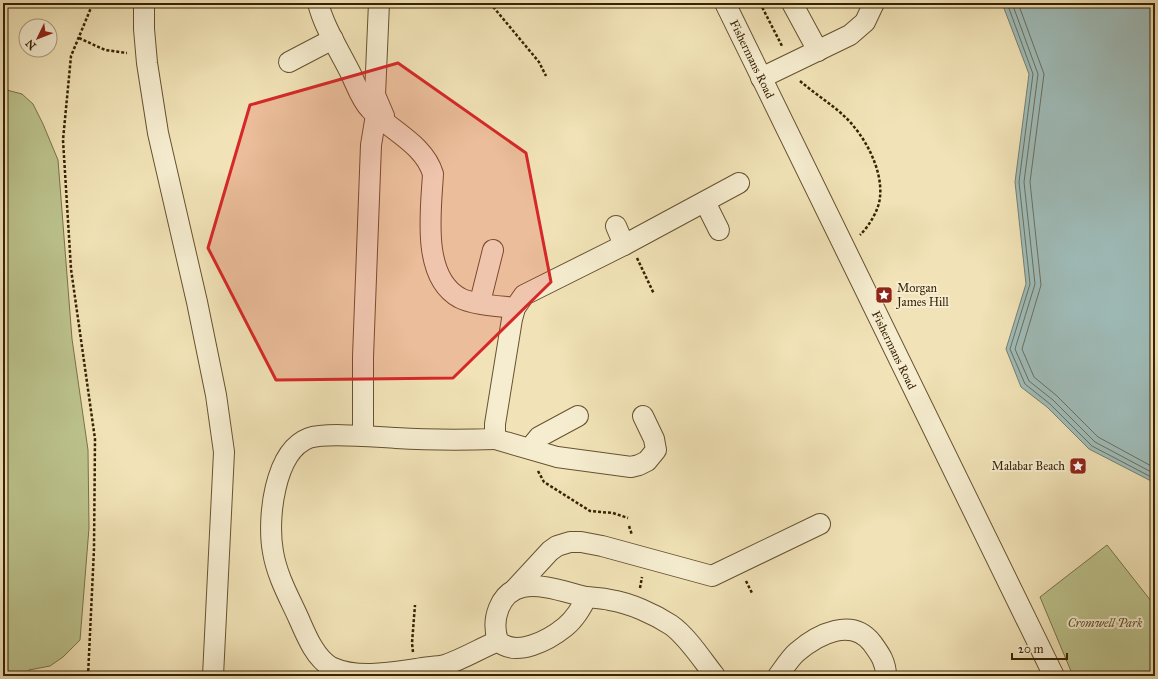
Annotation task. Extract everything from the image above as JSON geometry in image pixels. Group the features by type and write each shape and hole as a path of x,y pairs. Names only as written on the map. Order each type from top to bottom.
{"street":[{"path":"144,3 146,53 158,133 197,302 216,394 224,452 213,676"},
{"path":"318,3 333,39 364,101 383,121 419,151 431,168 433,174 432,256 438,272 449,289 460,298 514,308"},
{"path":"363,436 363,357 371,145 383,121 375,95 379,3"},
{"name":"Fishermans Road","path":"725,3 1054,676"},
{"path":"792,3 818,51"},
{"path":"762,78 850,35 865,22 874,3"},
{"path":"289,62 333,39"},
{"path":"495,439 495,424 514,308 520,299 528,293 624,245 740,183"},
{"path":"705,202 719,230"},
{"path":"616,226 624,245"},
{"path":"480,302 493,250"},
{"path":"530,448 538,437 578,416"},
{"path":"498,640 451,670 417,669 366,675 338,670 325,662 313,647 301,625 280,576 273,552 272,507 281,471 289,453 302,442 315,436 363,436 447,440 495,439 557,457 635,467 647,461 656,450 654,439 643,416"},
{"path":"587,597 568,624 540,641 518,649 508,647 498,640 496,624 498,606 556,546 570,542 581,542 602,546 712,576 820,524"},
{"path":"514,590 532,586 610,600 644,611 671,625 679,632 714,676"},
{"path":"778,676 792,657 806,646 832,631 847,629 859,632 869,639 884,662 886,676"}],"path":[{"path":"88,676 94,549 95,439 71,269 63,148 71,56 93,3"},
{"path":"490,3 539,62 546,76"},
{"path":"760,3 799,80 843,115 854,126 866,145 877,170 880,192 877,208 862,233 842,244"},
{"path":"78,38 105,50 146,53"},
{"path":"530,448 535,465 544,482 590,511 613,513 628,518"},
{"path":"415,605 412,643 417,669"}],"highlighted area":[{"path":"398,63 526,153 551,282 453,378 276,380 208,248 250,105"}],"green space":[{"path":"3,89 22,94 33,104 58,160 72,339 88,450 89,528 80,640 63,657 50,666 29,670 29,676 3,676"},
{"name":"Cromwell Park","path":"1107,545 1155,606 1155,676 1073,676 1040,597"}],"water":[{"path":"1002,3 1155,3 1155,483 1089,449 1047,407 1021,387 1006,349 1026,284 1015,182 1029,74"}],"place":[{"name":"Morgan James Hill","path":"884,295"},
{"name":"Malabar Beach","path":"1078,466"}]}
